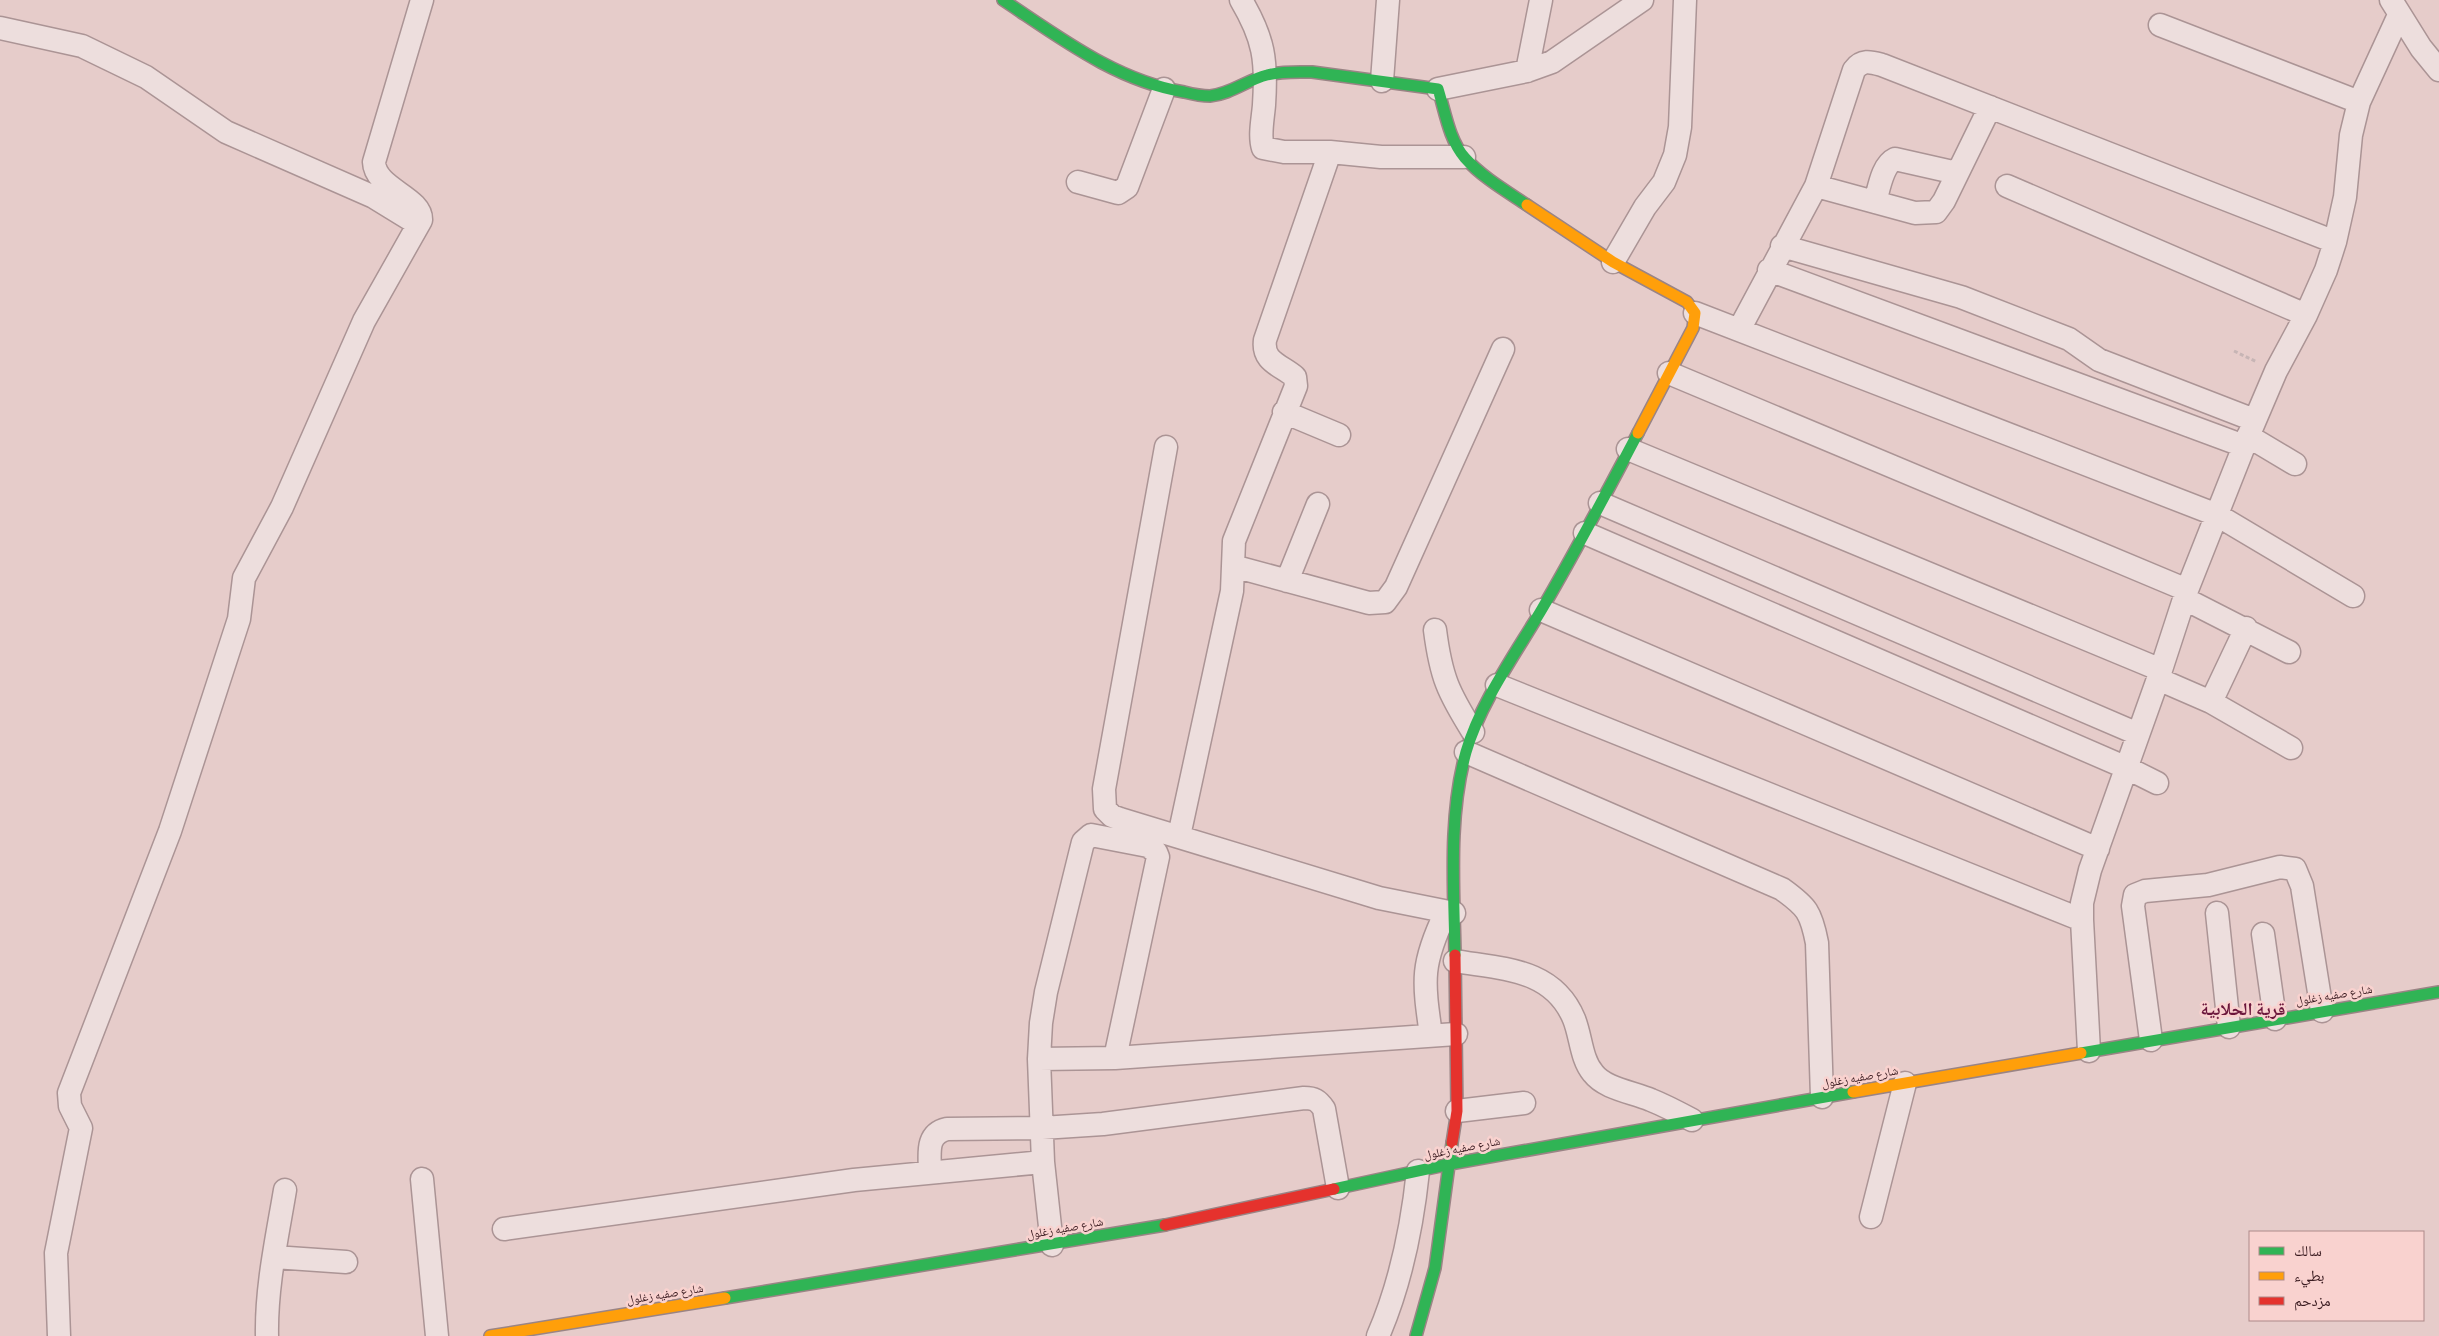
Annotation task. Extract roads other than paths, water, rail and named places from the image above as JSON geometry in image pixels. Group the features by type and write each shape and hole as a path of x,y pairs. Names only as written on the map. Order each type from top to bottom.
{"street":[{"path":"59,1336 56,1253 81,1128 70,1106 69,1093 170,831 239,619 244,578 282,507 364,321 422,217 420,211 377,175 374,162 422,0"},
{"path":"1003,0 1092,58 1126,75 1164,89 1207,96 1223,94 1266,75 1312,72 1427,86 1438,89 1527,71 1552,62 1642,0"},
{"path":"1241,0 1256,26 1262,45 1266,75 1263,148 1284,152 1330,152 1381,157 1464,157"},
{"path":"1382,81 1388,0"},
{"path":"1527,71 1541,0"},
{"path":"1613,262 1645,207 1664,182 1675,155 1680,127 1685,0"},
{"path":"2395,8 2439,70"},
{"path":"2089,1051 2082,920 2085,888 2160,675 2186,594 2248,434 2326,270 2335,242 2345,197 2351,135 2359,102 2395,8"},
{"path":"2160,25 2359,102"},
{"path":"0,28 82,46 146,77 226,132 374,197 419,224"},
{"path":"1740,328 1769,270 1816,186 1854,70 1858,64 1866,62 1882,65 2335,242"},
{"path":"1078,182 1118,193 1127,187 1164,89"},
{"path":"1438,89 1453,137 1464,157 1490,180 1613,262 1687,302 1696,313 1740,328 2217,515 2353,596"},
{"path":"1816,186 1915,213 1936,212 1944,202 1990,107"},
{"path":"1178,836 1232,592 1234,542 1296,381 1291,374 1267,358 1264,351 1265,340 1330,152"},
{"path":"1874,202 1886,168 1890,161 1895,159 1957,173"},
{"path":"2007,186 2306,314"},
{"path":"1782,246 1961,298 2069,339 2099,360 2248,434 2295,464"},
{"path":"1769,270 2070,382 2248,434"},
{"path":"1416,1336 1435,1268 1457,1111 1454,961 1450,912 1459,784 1469,742 1496,685 1585,533 1694,328 1696,313"},
{"path":"2070,382 2084,348"},
{"path":"1233,566 1369,603 1385,602 1391,596 1503,349"},
{"path":"1669,373 2186,594 2289,652"},
{"path":"1284,412 1339,435"},
{"path":"1166,447 1104,799 1105,809 1112,816 1371,895 1450,912"},
{"path":"1628,449 2160,675 2291,748"},
{"path":"1600,503 2138,734"},
{"path":"1287,580 1318,504"},
{"path":"1585,533 2127,768 2157,783"},
{"path":"1541,610 2098,849"},
{"path":"2211,702 2246,628"},
{"path":"1435,630 1441,670 1469,742 1782,888 1801,903 1812,918 1817,943 1822,1097"},
{"path":"1496,685 2082,920"},
{"path":"1052,1245 1043,1162 1039,1059 1041,1023 1046,992 1081,850 1087,838 1097,835 1148,846 1156,852 1158,857 1115,1058"},
{"path":"2151,1040 2133,906 2135,895 2145,891 2208,885 2272,868 2288,867 2295,869 2299,875 2322,1011"},
{"path":"1431,1035 1425,969 1434,938 1450,912"},
{"path":"2217,914 2229,1027"},
{"path":"2263,934 2275,1019"},
{"path":"1454,961 1514,971 1551,986 1564,1000 1574,1020 1592,1074 1606,1084 1661,1104 1692,1120"},
{"name":"شارع صفيه زغلول","path":"490,1336 1052,1245 1198,1219 1450,1164 1822,1097 2439,992"},
{"path":"1039,1059 1115,1058 1456,1034"},
{"path":"1871,1217 1905,1083"},
{"path":"930,1172 930,1144 933,1135 938,1130 1042,1128 1104,1124 1314,1098 1324,1109 1338,1188"},
{"path":"1457,1111 1524,1103"},
{"path":"504,1229 854,1180 1043,1162"},
{"path":"1378,1336 1402,1268 1414,1217 1418,1171"},
{"path":"422,1179 437,1336"},
{"path":"267,1336 267,1314 285,1190"},
{"path":"274,1258 346,1262"}],"district":[{"name":"قرية الحلابية","path":"2243,1009"}]}
